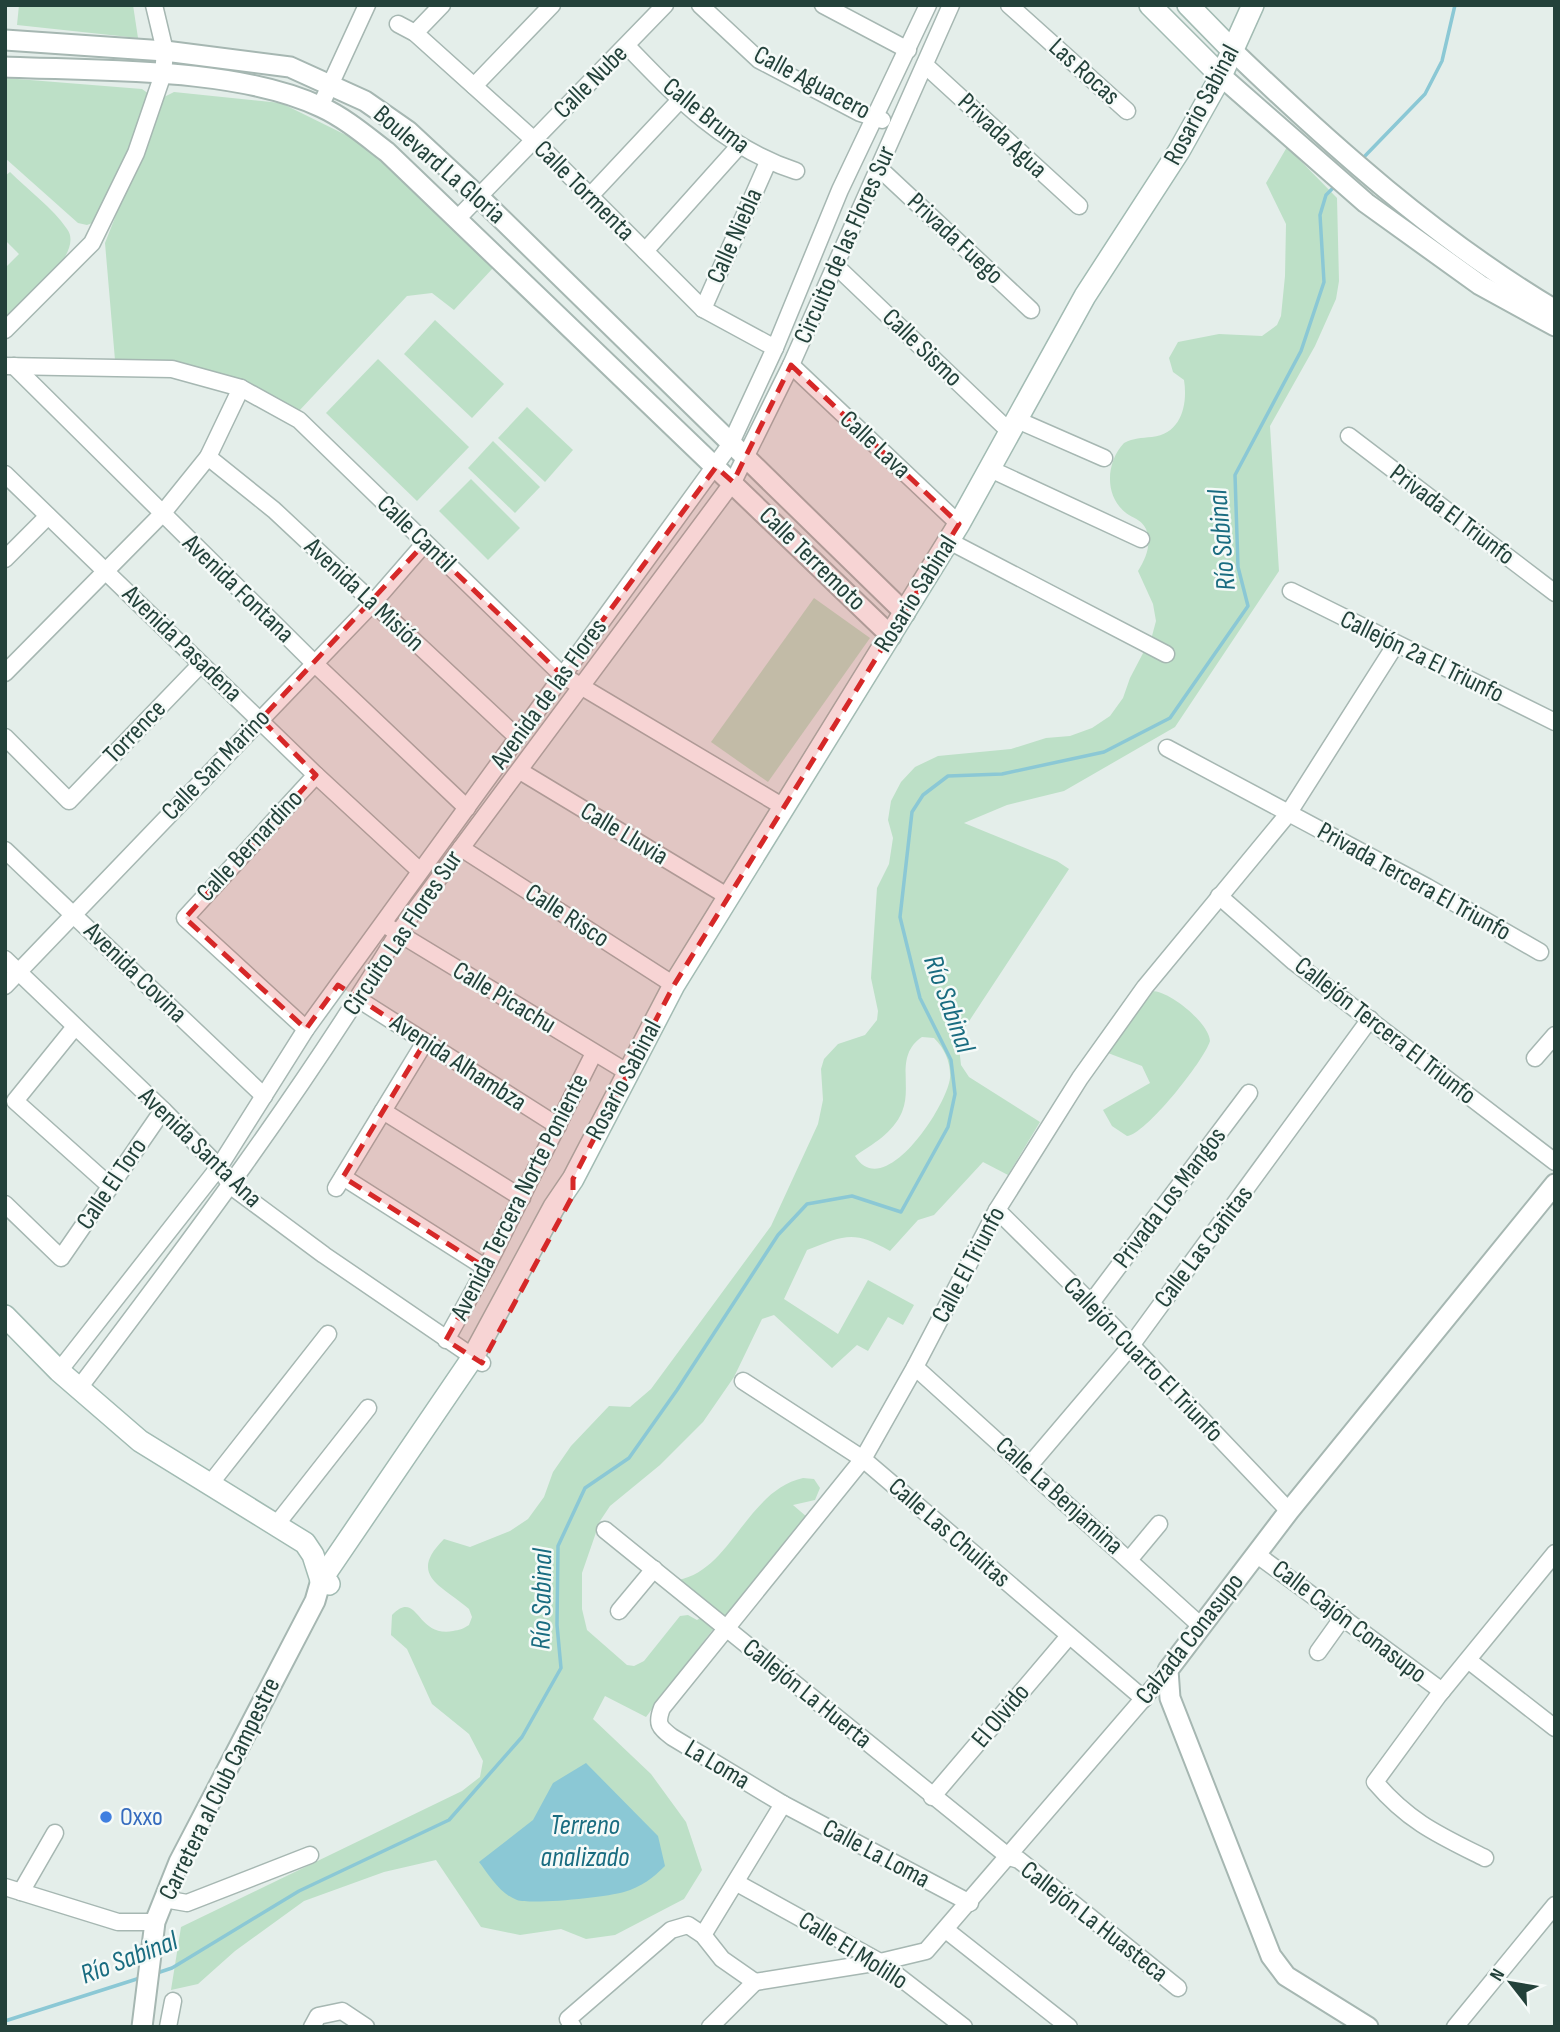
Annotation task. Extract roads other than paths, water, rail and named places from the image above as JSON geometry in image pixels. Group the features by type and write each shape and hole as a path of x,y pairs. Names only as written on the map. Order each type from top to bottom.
{"main road":[{"path":"1150,5 1221,76"},
{"path":"1188,5 1233,51"},
{"name":"Rosario Sabinal","path":"322,1589 351,1542 477,1360 554,1207 573,1179 674,985 782,806 954,532 1085,296 1180,151 1221,76 1253,5"},
{"path":"5,1316 59,1371 140,1441 305,1543 313,1555 322,1589"},
{"path":"305,1543 351,1542"}],"street":[{"path":"5,330 92,243 135,153 163,74 165,51 154,5"},
{"path":"415,33 442,5"},
{"path":"474,86 552,5"},
{"name":"Calle Nube","path":"457,219 665,5"},
{"name":"Calle Aguacero","path":"700,5 759,60 860,113 897,126"},
{"path":"716,467 730,445 775,348 839,191 928,5"},
{"name":"Circuito de las Flores Sur","path":"733,482 791,365 951,5"},
{"name":"Las Rocas","path":"1009,5 1127,111"},
{"path":"320,107 365,6"},
{"path":"830,7 908,50"},
{"name":"Calle Tormenta","path":"398,24 415,33 534,140 703,309 775,348"},
{"name":"Boulevard La Gloria","path":"5,40 165,51 290,67 331,83 365,101 408,131 479,197 746,459"},
{"name":"Calle Bruma","path":"627,46 680,100 739,146 768,162 796,171"},
{"path":"1233,51 1314,129 1379,184 1486,264 1555,310"},
{"name":"Privada Agua","path":"925,65 1079,206"},
{"name":"Boulevard La Gloria","path":"5,67 163,74 273,89 320,107 387,152 733,482"},
{"path":"1221,76 1302,150 1366,203 1475,282 1555,326"},
{"path":"590,196 680,100"},
{"path":"645,251 739,146"},
{"name":"Calle Niebla","path":"703,309 768,162"},
{"name":"Privada Fuego","path":"880,168 1031,310"},
{"path":"1475,282 1486,264"},
{"name":"Calle Sismo","path":"836,266 1012,425 1104,458"},
{"name":"Calle Lava","path":"791,365 954,532 1166,654"},
{"name":"Calle Cantil","path":"10,366 172,369 241,388 299,420 562,674 782,806"},
{"name":"Avenida Fontana","path":"10,366 314,663 467,808"},
{"path":"5,673 162,514 208,457 241,388"},
{"name":"Privada El Triunfo","path":"1349,436 1555,593"},
{"name":"Avenida La Misión","path":"208,457 274,510 518,738"},
{"name":"Calle Terremoto","path":"746,459 905,613"},
{"name":"Avenida de las Flores","path":"383,922 716,467"},
{"path":"988,468 1141,539"},
{"name":"Avenida Pasadena","path":"5,474 316,775 420,871"},
{"name":"Calle Terremoto","path":"733,482 891,636"},
{"name":"Circuito Las Flores Sur","path":"79,1388 232,1186 358,999 398,933 733,482"},
{"path":"5,559 48,516"},
{"name":"Calle San Marino","path":"5,986 372,604 425,543"},
{"name":"Callejón 2a El Triunfo","path":"1291,591 1555,722"},
{"name":"Calle El Triunfo","path":"657,1720 662,1708 863,1459 915,1367 997,1210 1080,1078 1145,987 1288,814 1396,644"},
{"name":"Torrence","path":"5,737 69,801 201,664"},
{"name":"Privada Tercera El Triunfo","path":"1167,748 1427,887 1540,952"},
{"name":"Calle Lluvia","path":"520,771 727,896"},
{"name":"Calle Bernardino","path":"306,1029 184,918 316,775"},
{"name":"Calle Risco","path":"461,848 674,985"},
{"name":"Avenida Covina","path":"5,850 264,1096"},
{"name":"Callejón Tercera El Triunfo","path":"1219,896 1294,962 1555,1163"},
{"name":"Circuito Las Flores Sur","path":"59,1371 219,1167 306,1029 383,922"},
{"name":"Calle Picachu","path":"383,922 627,1072"},
{"name":"Avenida Santa Ana","path":"5,959 74,1028 163,1110 219,1167 232,1186 477,1360"},
{"name":"Avenida Alhambza","path":"358,999 558,1126"},
{"name":"Calle Las Cañitas","path":"1028,1467 1130,1347 1370,1019"},
{"path":"74,1028 15,1101 110,1186"},
{"path":"1535,1058 1555,1035"},
{"path":"425,1042 339,1182 486,1268"},
{"name":"Avenida Tercera Norte Poniente","path":"446,1340 486,1268 594,1053"},
{"name":"Privada Los Mangos","path":"1091,1303 1249,1093"},
{"name":"Calle El Toro","path":"5,1204 61,1258 163,1110"},
{"path":"383,1111 522,1198"},
{"name":"Calzada Conasupo","path":"755,1982 880,1962 926,1951 1168,1670 1289,1511 1555,1184"},
{"name":"Callejón Cuarto El Triunfo","path":"997,1210 1091,1303 1289,1511"},
{"path":"210,1484 328,1334"},
{"name":"Calle La Benjamina","path":"915,1367 1201,1626"},
{"name":"Calle Las Chulitas","path":"743,1381 863,1459 1144,1699"},
{"path":"276,1525 368,1408"},
{"path":"1129,1560 1159,1524"},
{"name":"Callejón La Huerta","path":"605,1530 1009,1857"},
{"name":"Calle Cajón Conasupo","path":"1256,1553 1440,1694"},
{"path":"1485,1858 1432,1832 1398,1809 1375,1782 1440,1694 1555,1553"},
{"path":"618,1611 654,1569"},
{"name":"Carretera al Club Campestre","path":"144,2017 155,1922 179,1862 322,1589"},
{"path":"1318,1652 1343,1618"},
{"name":"El Olvido","path":"932,1797 1069,1636"},
{"path":"1468,1660 1555,1728"},
{"path":"1168,1670 1170,1698 1271,1956 1286,1976 1368,2027"},
{"name":"La Loma","path":"657,1720 659,1727 672,1737 783,1804"},
{"path":"703,1935 783,1804"},
{"name":"Calle La Loma","path":"783,1804 970,1903"},
{"path":"55,1833 13,1890 118,1922 155,1922"},
{"path":"164,1899 187,1903 310,1855"},
{"name":"Callejón La Huasteca","path":"1009,1857 1019,1860 1178,1988"},
{"name":"Calle El Molillo","path":"737,1883 880,1962 964,2027"},
{"path":"1455,2027 1555,1905"},
{"path":"573,2027 568,2019 671,1930 688,1925 703,1935 722,1959 755,1982 710,2027"},
{"path":"946,1930 1069,2027"},
{"path":"168,2027 173,2001"},
{"path":"312,2027 318,2015 342,2011 366,2027"}],"water":[{"name":"Terreno analizado","path":"586,1763 658,1836 665,1866 641,1885 615,1894 538,1902 511,1897 495,1884 479,1862 533,1820 553,1783"}],"waterway":[{"name":"Río Sabinal","path":"1362,159 1425,94 1442,61 1455,5"},
{"name":"Río Sabinal","path":"154,1974 172,1968 299,1891 449,1820 522,1737 561,1668 557,1625 558,1546 585,1488 629,1458 677,1390 778,1235 807,1204 852,1196 901,1212 948,1127 955,1094 951,1060 920,998 900,917 912,812 923,795 948,776 1002,774 1104,752 1170,718 1248,606 1238,567 1235,475 1301,351 1324,282 1320,215 1326,195 1337,184"},
{"name":"Río Sabinal","path":"5,2021 140,1978"}],"place":[{"name":"Oxxo","path":"106,1817"}]}
